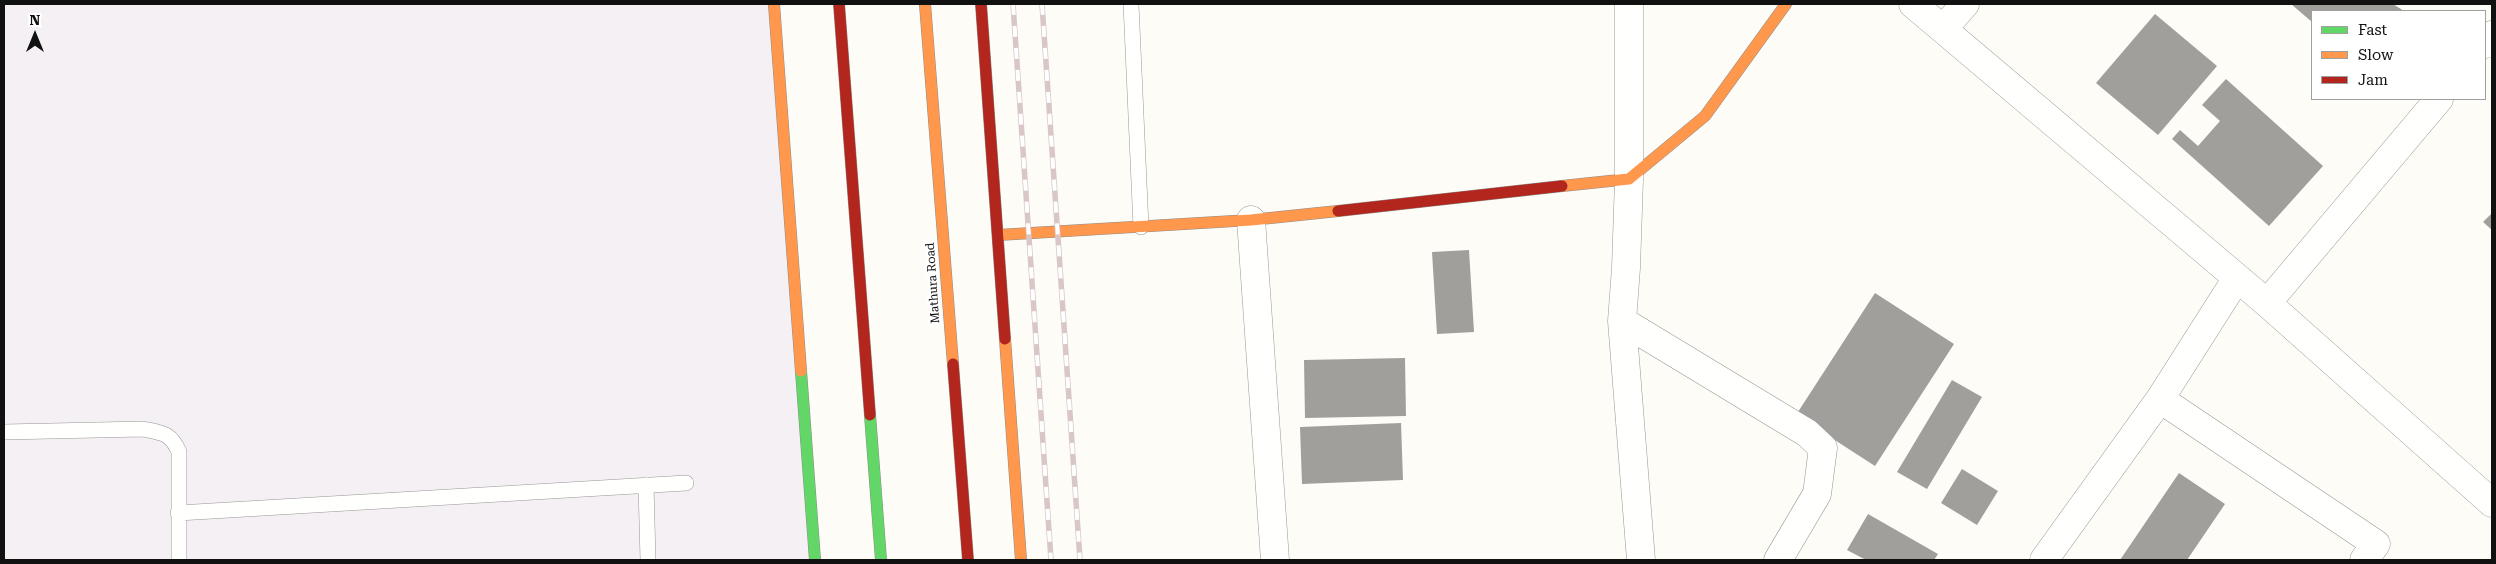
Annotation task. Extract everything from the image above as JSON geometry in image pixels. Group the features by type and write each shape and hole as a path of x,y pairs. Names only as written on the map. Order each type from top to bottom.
{"main road":[{"path":"774,4 815,560"},
{"path":"839,4 881,560"},
{"name":"Mathura Road","path":"925,4 968,560"},
{"path":"981,4 1021,560"},
{"path":"998,235 1252,220 1628,179 1705,116 1786,4"},
{"path":"870,552 878,518"}],"street":[{"path":"1628,4 1628,179 1626,268 1622,321 1641,560"},
{"path":"1913,4 2267,303 2492,503"},
{"path":"1943,29 1965,4"},
{"path":"2267,303 2438,100"},
{"path":"1252,220 1275,560"},
{"path":"2044,560 2160,399 2237,278"},
{"path":"1622,321 1807,433 1823,448 1817,494 1778,560"},
{"path":"2160,399 2376,544 2364,560"}],"lane":[{"path":"1131,4 1142,227"},
{"path":"4,432 143,429 165,434 174,441 179,452 179,560"},
{"path":"178,513 686,482"},
{"path":"646,485 648,560"}],"shaded area":[{"path":"4,4 779,4 819,560 4,560"}],"building":[{"path":"2291,4 2393,4 2402,10 2311,10 2311,21"},
{"path":"2155,14 2217,66 2158,135 2096,83"},
{"path":"2226,79 2323,166 2269,226 2172,139 2180,130 2198,146 2220,121 2202,105"},
{"path":"2492,213 2492,230 2483,222"},
{"path":"1469,250 1474,332 1437,334 1432,252"},
{"path":"1875,293 1954,344 1875,466 1796,415"},
{"path":"1405,358 1406,416 1305,418 1304,360"},
{"path":"1952,380 1982,397 1927,489 1897,472"},
{"path":"1401,423 1403,480 1302,484 1300,427"},
{"path":"1962,469 1998,491 1977,525 1941,503"},
{"path":"2179,473 2225,504 2187,560 2120,560"},
{"path":"1868,514 1938,554 1934,560 1866,560 1847,550"}],"railway":[{"path":"1013,4 1051,560"},
{"path":"1042,4 1080,560"}],"traffic: fast":[{"path":"801,371 815,560"},
{"path":"870,415 881,560"}],"traffic: slow":[{"path":"774,4 801,371"},
{"path":"925,4 953,364"},
{"path":"1562,186 1629,179 1705,116 1786,4"},
{"path":"998,235 1251,220 1338,211"},
{"path":"1005,339 1021,560"}],"traffic: jam":[{"path":"839,4 870,415"},
{"path":"981,4 1005,339"},
{"path":"1338,211 1562,186"},
{"path":"953,364 968,560"}]}
